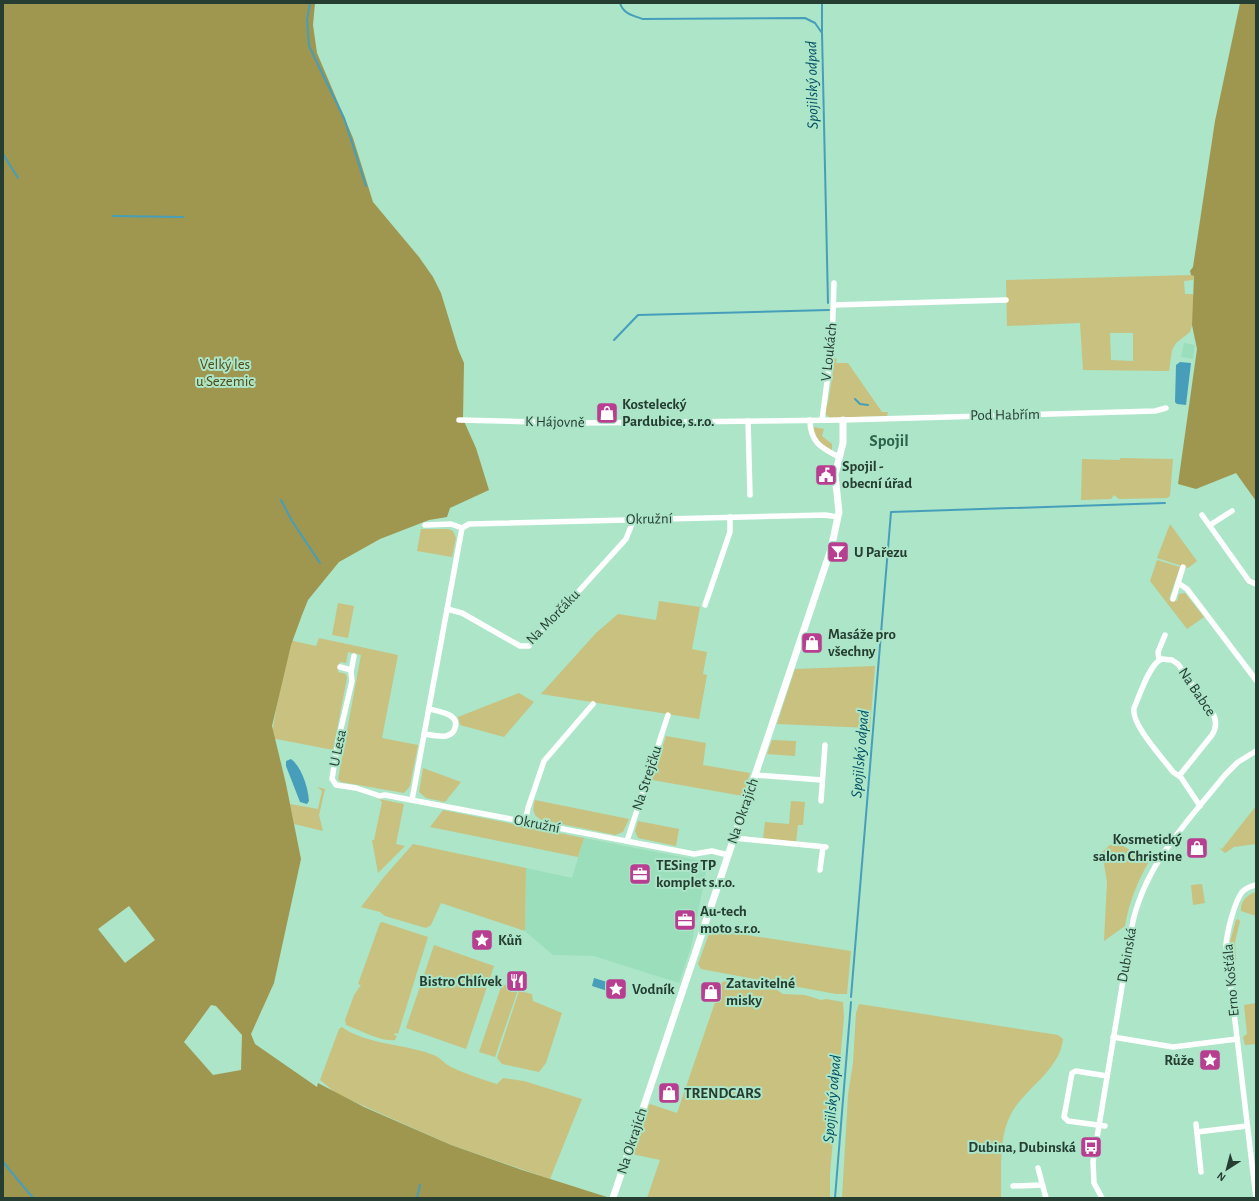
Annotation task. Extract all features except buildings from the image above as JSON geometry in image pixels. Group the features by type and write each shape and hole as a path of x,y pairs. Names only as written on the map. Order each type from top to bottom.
{"street":[{"name":"V Loukách","path":"822,420 832,344 834,283"},
{"path":"834,305 1006,300"},
{"name":"Pod Habřím","path":"843,420 1155,411 1166,408"},
{"name":"K Hájovně","path":"459,420 576,423 843,420"},
{"path":"810,420 810,432 813,438 819,445 839,457"},
{"name":"Na Okrajích","path":"613,1198 831,549 838,517 839,506 834,479 843,443 843,420"},
{"path":"748,421 750,495"},
{"path":"1210,525 1232,511"},
{"name":"Okružní","path":"425,525 454,525 462,528 469,524 634,519 825,515 838,517"},
{"path":"1202,516 1210,525 1249,581 1256,584"},
{"path":"705,605 730,532 730,517"},
{"name":"Na Morčáku","path":"447,609 462,613 520,646 529,646 626,538 634,519"},
{"path":"412,800 462,528"},
{"path":"1173,599 1183,567"},
{"path":"1178,583 1187,589 1254,672 1256,680"},
{"name":"Na Babce","path":"1159,660 1158,654 1166,635"},
{"name":"U Lesa","path":"354,656 351,670 352,681 336,754 333,782 337,786 356,788 380,796 412,800"},
{"name":"Na Babce","path":"1180,776 1212,735 1216,727 1216,720 1178,664 1169,660 1159,660 1152,668 1134,708 1134,714 1139,727 1173,772 1177,776 1180,776 1200,806"},
{"path":"340,667 351,670"},
{"path":"525,822 528,808 544,761 593,704"},
{"path":"424,734 448,736 456,727 452,716 429,709"},
{"name":"Na Strejčku","path":"627,842 668,715"},
{"path":"821,801 825,745"},
{"name":"Dubinská","path":"1102,1198 1096,1188 1092,1173 1132,926 1140,894 1155,864 1200,806 1232,768 1244,758 1256,751"},
{"path":"755,775 822,780"},
{"name":"Okružní","path":"412,800 694,854 712,851 728,856"},
{"path":"734,838 824,847 820,870"},
{"name":"Erno Košťála","path":"1256,885 1247,888 1239,898 1227,941 1256,1198"},
{"path":"1113,1037 1173,1047 1237,1039"},
{"path":"1105,1126 1068,1121 1064,1117 1072,1073 1076,1072 1107,1076"},
{"path":"1196,1124 1201,1172"},
{"path":"1197,1132 1248,1126"},
{"path":"1038,1168 1046,1198"},
{"path":"1013,1186 1028,1187 1042,1185"}],"shaded area":[{"path":"1191,275 1194,276 1193,280 1184,281 1185,294 1192,294 1195,297 1192,325 1190,332 1176,343 1172,350 1169,371 1083,370 1080,323 1007,326 1006,280","holes":["1110,333 1133,333 1133,361 1111,360"]},
{"path":"1184,343 1195,345 1193,359 1181,357"},
{"path":"833,358 837,359 836,363 848,363 882,412 888,412 887,416 830,418 824,413 825,406 828,403 833,372 830,370"},
{"path":"814,427 824,429 822,436 832,444 832,451 822,444 817,438"},
{"path":"1120,458 1173,459 1170,496 1167,498 1119,499 1114,495 1111,499 1081,500 1082,459 1120,460"},
{"path":"1170,524 1197,561 1188,568 1157,558"},
{"path":"421,529 448,529 453,531 456,538 452,557 417,551"},
{"path":"1157,560 1180,567 1169,599 1177,601 1179,594 1185,593 1204,617 1187,629 1150,581"},
{"path":"659,601 700,607 692,649 707,652 703,674 707,675 699,719 541,694 596,633 618,614 656,620"},
{"path":"338,603 354,606 348,638 332,635"},
{"path":"319,638 398,655 382,738 418,745 410,786 404,793 341,782 338,779 361,655 348,652 346,663 340,662 338,672 346,674 347,678 333,750 271,738 289,640 316,646"},
{"path":"875,666 870,728 777,724 795,669"},
{"path":"519,693 534,702 504,737 460,725 458,717"},
{"path":"666,736 706,743 703,765 750,773 743,796 652,780"},
{"path":"772,740 796,741 795,756 767,754"},
{"path":"423,768 461,782 445,802 426,798 419,792"},
{"path":"317,787 325,789 319,815 323,831 294,824 290,804 318,809 322,791"},
{"path":"379,799 404,804 396,844 405,846 378,873 372,840 374,840 382,802"},
{"path":"535,800 629,819 623,832 615,835 542,820 535,815"},
{"path":"791,801 805,802 803,825 798,825 796,842 763,839 765,822 789,824"},
{"path":"1256,806 1256,844 1234,847 1225,853 1218,847 1222,849"},
{"path":"443,810 584,838 578,857 430,827"},
{"path":"638,821 679,829 676,846 638,838 635,831"},
{"path":"584,838 708,862 691,947 679,983 594,956 553,955 525,931 526,868 572,878"},
{"path":"413,844 526,868 525,931 441,903 431,925 426,928 361,907 384,877"},
{"path":"1117,844 1142,857 1151,858 1135,891 1125,926 1104,941 1107,882 1102,852 1110,845"},
{"path":"1202,884 1205,903 1193,905 1191,885"},
{"path":"1256,892 1256,916 1241,911 1243,901"},
{"path":"1238,919 1240,921 1235,942 1236,961 1232,961 1230,942 1236,920"},
{"path":"382,922 428,937 398,1034 395,1033 394,1035 397,1036 395,1040 383,1039 370,1035 346,1025 345,1020 354,995 361,985 358,984 380,923"},
{"path":"714,930 851,951 847,994 836,994 701,969 698,964 710,931"},
{"path":"434,945 494,966 466,1049 406,1028"},
{"path":"727,981 777,990 783,994 805,995 821,1000 826,999 843,1002 844,1017 830,1174 830,1198 647,1198 660,1160 632,1154 649,1105 650,1104 677,1113 722,982"},
{"path":"502,984 518,990 495,1057 479,1052"},
{"path":"519,991 532,994 533,1001 562,1013 546,1063 539,1072 502,1064 497,1058"},
{"path":"1256,1003 1256,1044 1245,1045 1243,1037 1247,1034 1244,1005"},
{"path":"859,1004 1058,1035 1063,1039 1055,1061 1016,1107 1006,1125 1001,1156 1001,1198 842,1198 848,1095 853,1063 856,1013"},
{"path":"342,1027 352,1033 375,1041 413,1049 436,1056 451,1067 497,1084 503,1078 524,1081 582,1099 550,1179 451,1145 337,1094 320,1080 339,1029"}],"green space":[{"name":"Velký les u Sezemic","path":"3,3 315,3 313,25 317,53 353,138 373,202 419,257 433,277 441,293 458,349 464,363 463,419 476,448 489,490 450,508 447,517 429,520 380,539 339,562 308,600 291,645 272,726 286,784 301,859 274,983 251,1034 255,1044 317,1087 318,1083 364,1107 451,1145 522,1170 610,1198 3,1198","holes":["129,906 155,940 125,963 98,929","211,1005 216,1006 242,1035 241,1070 213,1075 184,1042"]},
{"path":"1240,3 1256,3 1256,501 1236,473 1196,489 1178,484 1197,349 1192,325 1194,276 1191,275 1190,271 1193,267 1215,121"}],"water":[{"path":"1180,362 1191,363 1186,405 1177,404 1175,402 1176,365"},
{"path":"291,759 298,767 304,778 309,801 307,804 300,802 286,766 286,761"},
{"path":"594,978 620,986 617,994 592,986"}],"waterway":[{"path":"310,3 307,20 309,46 344,118 366,186"},
{"name":"Spojilský odpad","path":"620,3 621,7 626,12 643,19 805,18 815,23 822,33 828,303"},
{"path":"822,3 822,32"},
{"path":"3,154 18,178"},
{"path":"113,216 183,217"},
{"path":"614,340 638,315 829,310"},
{"path":"855,399 860,404 868,405"},
{"path":"281,500 292,521 320,563"},
{"name":"Spojilský odpad","path":"851,997 891,512 1165,503"},
{"name":"Spojilský odpad","path":"835,1198 851,1002"},
{"path":"3,1162 33,1198"},
{"path":"417,1198 420,1185"}],"place":[{"name":"Kostelecký Pardubice, s.r.o.","path":"607,413"},
{"name":"Spojil - obecní úřad","path":"826,475"},
{"name":"U Pařezu","path":"838,552"},
{"name":"Masáže pro všechny","path":"812,643"},
{"name":"Kosmetický salon Christine","path":"1197,848"},
{"name":"TESing TP komplet s.r.o.","path":"640,874"},
{"name":"Au-tech moto s.r.o.","path":"685,920"},
{"name":"Kůň","path":"482,940"},
{"name":"Bistro Chlívek","path":"517,981"},
{"name":"Vodník","path":"616,989"},
{"name":"Zatavitelné misky","path":"711,992"},
{"name":"Růže","path":"1210,1060"},
{"name":"TRENDCARS","path":"669,1093"},
{"name":"Dubina, Dubinská","path":"1091,1147"}],"district":[{"name":"Spojil","path":"889,440"}]}
